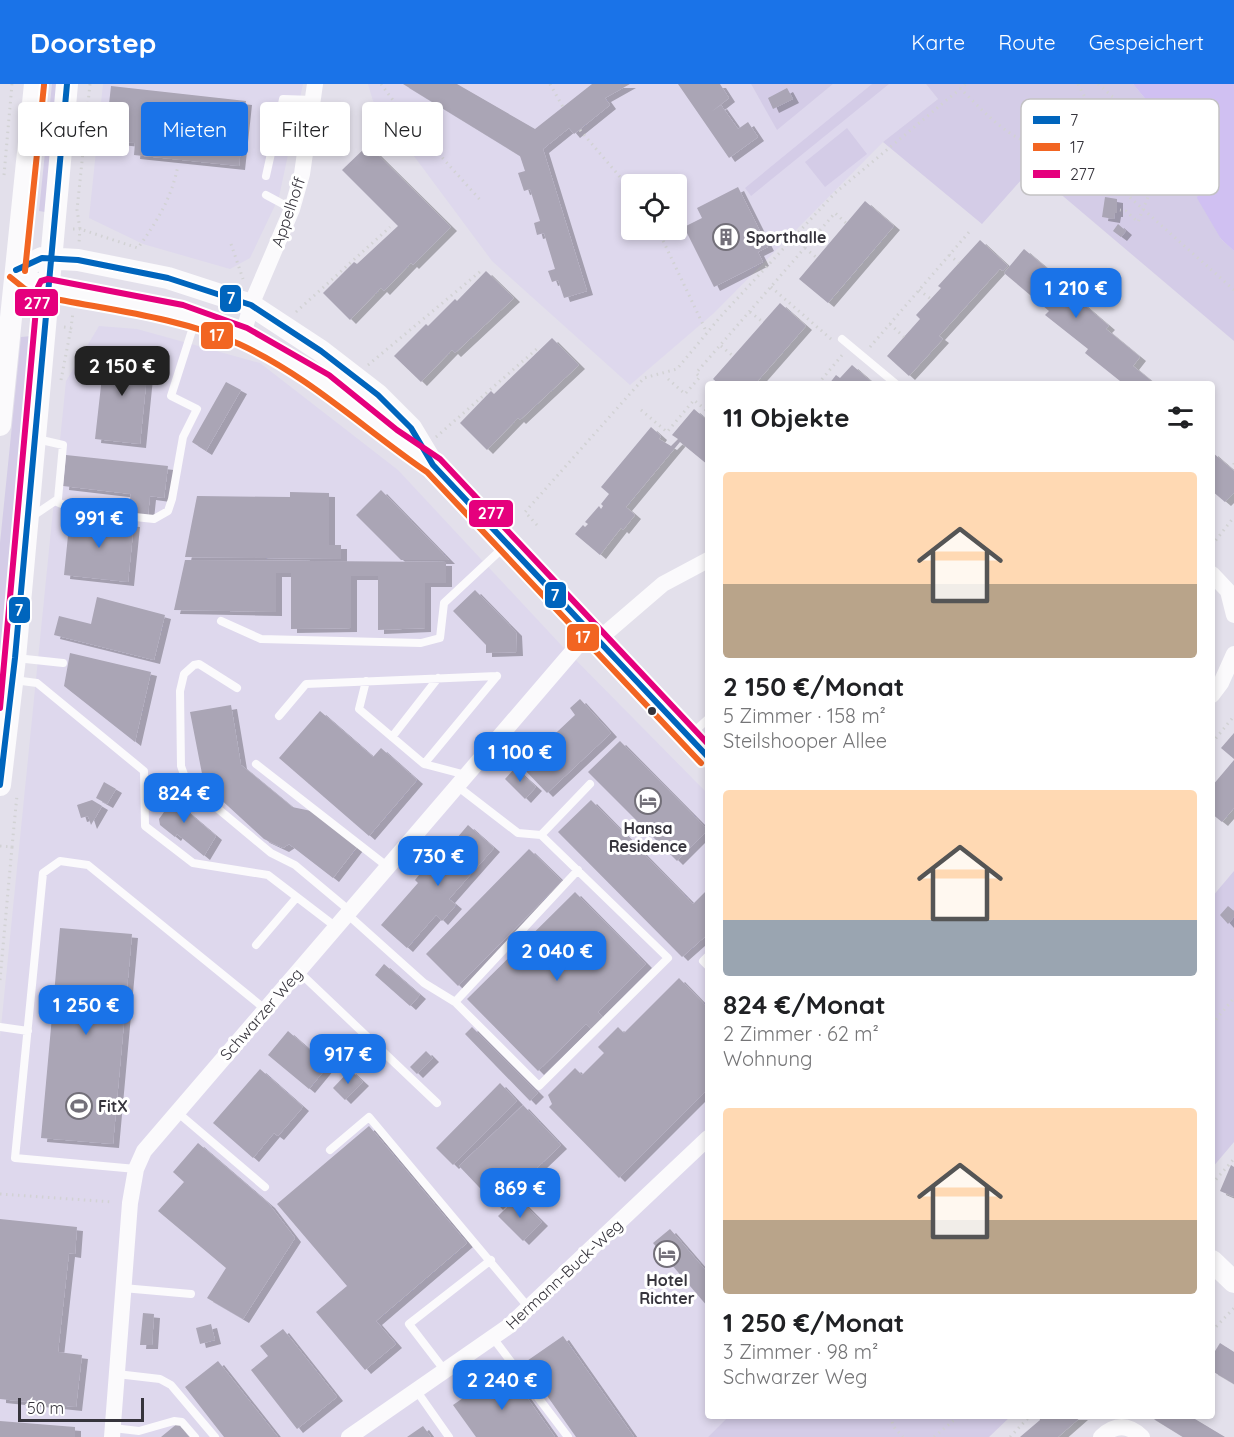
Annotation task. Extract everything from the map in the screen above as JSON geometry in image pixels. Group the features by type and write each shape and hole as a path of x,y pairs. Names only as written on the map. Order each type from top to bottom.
{"street":[{"path":"0,425 35,84"},
{"path":"9,789 14,669 47,288 68,84"},
{"name":"Appelhoff","path":"243,336 251,305 292,208 302,174 314,92"},
{"path":"16,270 51,256 128,268 203,288 251,305 321,351 378,395 411,428 428,456 705,754"},
{"path":"16,270 29,281 47,288 196,318 243,336 324,382 392,437 428,456"},
{"name":"Schwarzer Weg","path":"112,1433 130,1203 136,1169 144,1151 462,781 595,635 663,584 705,562"},
{"path":"1215,577 1228,591 1234,614"},
{"path":"1215,691 1234,654"},
{"name":"Hermann-Buck-Weg","path":"349,1437 493,1338 529,1308 705,1141"},
{"path":"1215,1264 1234,1282"},
{"path":"1101,1437 1110,1429 1120,1427 1132,1429 1142,1437"}],"lane":[{"path":"266,176 283,99 314,92"},
{"path":"266,195 292,208"},
{"path":"57,501 78,511 154,519 168,511 183,437 197,409 171,396 196,318"},
{"path":"842,339 848,348 863,356 893,381"},
{"path":"289,361 321,351"},
{"path":"369,417 378,395"},
{"path":"34,439 63,445 57,501"},
{"path":"27,520 57,501"},
{"path":"222,621 261,639 421,643 430,641 440,638 444,603 508,543"},
{"path":"14,669 63,663"},
{"path":"237,688 199,664 194,665 184,674 180,692 183,775 194,790 271,853 295,865 344,917 424,983 455,1002 539,1086 668,958 541,835 518,833 462,781 424,764 359,709 366,681"},
{"path":"14,669 37,682 144,771 145,826 193,862 267,875 297,897 344,917"},
{"path":"279,716 306,684 497,676 424,764"},
{"path":"392,737 438,678"},
{"path":"689,736 705,722"},
{"path":"256,764 388,867"},
{"path":"541,835 590,784"},
{"path":"136,1169 15,1158 44,873 60,861 88,865 265,1009"},
{"path":"455,1002 578,870"},
{"path":"256,945 297,897"},
{"path":"298,971 437,1103"},
{"path":"0,1027 28,1031"},
{"path":"177,1112 265,1187"},
{"path":"330,1150 369,1117 529,1308"},
{"path":"445,1371 409,1324 491,1260"},
{"path":"123,1288 191,1294"},
{"path":"493,1338 568,1437"},
{"path":"117,1374 160,1379 171,1385 215,1437"},
{"path":"416,1390 449,1437"},
{"path":"112,1433 139,1431 174,1421 182,1422 195,1437"}],"path":[{"path":"4,176 12,84"},
{"path":"79,248 81,229 77,210 90,84"},
{"path":"381,84 404,115 482,202"},
{"path":"550,84 563,107"},
{"path":"537,525 525,512 644,378 677,369 707,333 836,193 966,84"},
{"path":"1078,84 1086,99"},
{"path":"1098,84 1115,99"},
{"path":"960,88 1007,130 1021,137"},
{"path":"580,129 621,178"},
{"path":"65,228 81,229 138,248 159,219 174,188 178,165"},
{"path":"1127,195 1234,290"},
{"path":"1120,210 1138,222 1148,195"},
{"path":"668,379 685,394 700,377 696,373 836,213 846,223"},
{"path":"281,325 390,226"},
{"path":"863,356 970,231"},
{"path":"663,240 707,333"},
{"path":"231,244 251,305"},
{"path":"806,248 817,258"},
{"path":"949,255 959,263"},
{"path":"354,377 482,270"},
{"path":"771,287 848,348 820,381"},
{"path":"919,290 931,299"},
{"path":"61,327 71,328 73,310"},
{"path":"750,312 763,322"},
{"path":"890,324 904,337"},
{"path":"720,346 733,356"},
{"path":"428,456 539,347"},
{"path":"641,410 667,432 694,400 705,409"},
{"path":"1215,541 1234,517"},
{"path":"1215,739 1234,716"},
{"path":"1229,722 1234,726"},
{"path":"0,980 12,847 9,789"},
{"path":"0,846 12,847"},
{"path":"1215,1020 1234,998"},
{"path":"1215,1181 1234,1159"},
{"path":"0,1194 130,1203"},
{"path":"1215,1328 1234,1308"},
{"path":"892,1419 893,1426 903,1437"},
{"path":"934,1437 940,1436 956,1419"},
{"path":"1010,1437 1027,1419"}],"shaded area":[{"path":"52,84 58,84 56,102 50,102"},
{"path":"103,84 303,84 299,102 260,102 260,156 288,156 279,197 250,258 230,269 143,244 89,218 95,156 129,156 129,102 101,102"},
{"path":"368,84 751,84 777,129 833,84 926,84 938,99 883,142 714,313 630,385 492,261 414,156 443,156 443,102 374,102"},
{"path":"751,84 833,84 777,130"},
{"path":"872,84 889,84 751,196 745,188"},
{"path":"926,84 1133,84 1145,99 1021,99 1021,180 982,224 883,142 938,99"},
{"path":"1133,84 1234,84 1234,251 1221,239 1197,198 1198,195 1219,195 1219,99 1145,99"},
{"path":"847,128 867,154 825,187 805,162"},
{"path":"45,156 51,156 45,212 39,211"},
{"path":"1062,195 1203,195 1221,239 1234,251 1234,341"},
{"path":"99,326 137,329 260,363 398,470 562,646 705,791 705,1419 726,1419 708,1437 0,1437 0,1037 66,381"},
{"path":"32,336 0,705 0,543 21,337"},
{"path":"1234,871 1234,1142 1215,1164 1215,893"},
{"path":"726,1419 1008,1419 989,1437 708,1437"}],"building":[{"path":"403,84 457,84 535,129 592,84 630,84 605,98 610,105 574,134 569,128 543,149 587,291 564,298 558,280 552,282 548,271 555,269 544,233 537,235 534,223 540,221 530,189 524,191 518,173 525,171 520,156 443,109 443,102 432,102"},
{"path":"678,84 720,84 729,98 711,112 721,105 738,129 748,122 758,137 729,158"},
{"path":"111,86 246,101 141,102 141,156 134,155 135,143 129,142 129,102 109,102"},
{"path":"787,88 793,99 773,109 768,98"},
{"path":"362,151 362,156 379,156 451,227 384,291 381,288 350,320 323,293 354,262 357,264 398,226 342,170"},
{"path":"144,156 240,156 239,166"},
{"name":"Sporthalle","path":"738,187 768,247 758,252 763,262 714,287 687,233 687,226 702,218 697,208"},
{"path":"1105,197 1117,199 1117,213 1114,219 1102,217"},
{"path":"865,201 894,226 828,303 799,279"},
{"path":"1118,224 1126,231 1121,237 1113,231"},
{"path":"980,240 1008,266 1003,271 1000,269 939,336 943,339 909,376 887,356 920,319 916,315 941,288 938,286"},
{"path":"1024,249 1070,288 1068,291 1109,326 1106,329 1140,357 1133,366 1151,381 1120,381 1085,353 1088,349 1045,315 1049,311 1004,273"},
{"path":"486,271 514,298 455,353 452,350 421,382 394,356 426,324 428,326 455,299 457,301"},
{"path":"780,303 806,326 758,381 715,381 713,379"},
{"path":"552,338 579,365 520,420 518,418 487,450 460,423 491,391 494,394"},
{"path":"105,350 149,355 140,444 95,439"},
{"path":"852,365 871,381 831,381 836,375 840,378"},
{"path":"226,382 241,390 206,451 192,442"},
{"path":"694,409 705,418 705,463 680,442 626,507 635,515 623,530 621,528 600,555 575,534 583,525 585,527 588,524 585,522 599,506 601,509 603,506 601,504 609,494 601,487 651,427 661,436 659,439 671,446 678,439 672,435"},
{"path":"66,455 168,466 164,498 150,496 148,515 124,512 126,499 130,499 131,494 63,486"},
{"path":"1215,455 1234,471 1234,493 1225,502 1215,494"},
{"path":"381,490 449,560 401,560 356,515"},
{"path":"290,492 329,493 329,545 341,545 341,559 185,557 197,496 290,497"},
{"path":"70,516 134,523 128,582 64,575"},
{"path":"185,560 446,562 446,583 425,583 425,628 378,630 378,576 351,576 351,628 291,629 291,573 276,573 276,612 174,610"},
{"path":"475,590 516,632 517,652 486,653 486,645 453,611"},
{"path":"97,597 165,615 154,660 54,635 59,616 91,624"},
{"path":"70,653 151,672 135,742 64,686"},
{"path":"580,699 611,733 547,793 521,766 575,715 570,708"},
{"path":"231,705 241,765 292,807 316,812 357,847 333,878 289,844 283,848 264,839 204,784 190,712"},
{"path":"320,711 373,757 381,748 417,780 369,836 279,758"},
{"path":"1234,733 1234,759 1221,748"},
{"name":"Hansa Residence","path":"620,741 705,827 705,833 677,861 588,772"},
{"path":"1234,760 1234,808 1222,822 1215,816 1215,782"},
{"path":"515,768 536,787 525,799 505,779"},
{"path":"104,782 116,789 107,804 96,798"},
{"path":"163,791 216,836 204,856 177,834 175,837 160,825 159,819 164,812 153,803"},
{"path":"92,800 102,806 91,825 88,816 81,818 77,805"},
{"path":"591,800 693,904 705,892 705,937 682,957 558,832"},
{"path":"468,825 494,848 449,899 456,905 442,921 436,915 407,948 381,925 418,883 415,880 423,870 427,873"},
{"path":"529,849 562,881 458,986 426,954"},
{"path":"575,892 646,964 598,1012 603,1017 591,1029 586,1024 538,1071 467,999"},
{"path":"1228,906 1234,911 1234,917 1228,924 1220,915"},
{"path":"60,928 132,934 113,1144 41,1138"},
{"path":"384,964 420,995 410,1006 375,975"},
{"path":"679,978 705,1005 705,1092 619,1178 549,1107 552,1104 548,1095 575,1068 582,1075 604,1053 598,1047 618,1027 624,1033"},
{"path":"472,1027 538,1093 530,1101 465,1034"},
{"path":"288,1031 328,1066 309,1089 268,1055"},
{"path":"426,1051 433,1058 417,1074 410,1067"},
{"path":"260,1069 303,1107 278,1136 274,1133 253,1158 213,1123"},
{"path":"350,1070 363,1082 345,1100 333,1088"},
{"path":"500,1083 517,1101 453,1165 436,1148"},
{"path":"523,1105 561,1145 497,1206 459,1166"},
{"path":"369,1126 467,1243 376,1321 396,1344 365,1370 316,1312 347,1286 277,1204"},
{"path":"198,1143 269,1204 295,1238 243,1319 207,1298 226,1268 158,1211 184,1182 173,1172"},
{"path":"1231,1165 1234,1167 1234,1197 1220,1191"},
{"path":"517,1197 542,1222 523,1241 498,1216"},
{"path":"0,1219 77,1227 75,1254 69,1253 58,1352 82,1355 76,1407 0,1399"},
{"path":"670,1229 705,1270 705,1304 653,1243"},
{"path":"143,1313 154,1314 152,1345 140,1345"},
{"path":"211,1324 215,1340 200,1344 196,1328"},
{"path":"283,1329 337,1397 297,1429 251,1370 268,1356 260,1346"},
{"path":"563,1336 634,1437 576,1437 524,1363"},
{"path":"1220,1343 1234,1352 1234,1384 1215,1373 1215,1351"},
{"path":"218,1361 278,1437 224,1437 185,1387"},
{"path":"506,1368 555,1437 476,1437 453,1405"},
{"path":"1079,1419 1058,1437 1020,1437 1040,1420"},
{"path":"1154,1419 1195,1419 1225,1437 1183,1437"},
{"path":"0,1421 75,1427 75,1437 0,1437"},
{"path":"178,1423 189,1437 161,1437"},
{"path":"423,1426 431,1437 407,1437"}],"transit line":[{"name":"7","path":"0,785 15,658 67,84"},
{"name":"17","path":"25,271 44,85"},
{"name":"7","path":"16,270 42,258 78,260 168,278 251,305 321,351 378,395 411,428 433,465 705,754"},
{"name":"17","path":"10,277 25,289 45,297 143,315 216,335 265,357 313,387 427,472 701,763"},
{"name":"277","path":"0,708 38,287 41,281 48,279 183,305 247,328 329,375 397,430 440,459 705,741"}],"place":[{"name":"Sporthalle","path":"726,237"},
{"name":"Hansa Residence","path":"648,801"},
{"name":"FitX","path":"79,1106"},
{"name":"Hotel Richter","path":"667,1254"}]}
